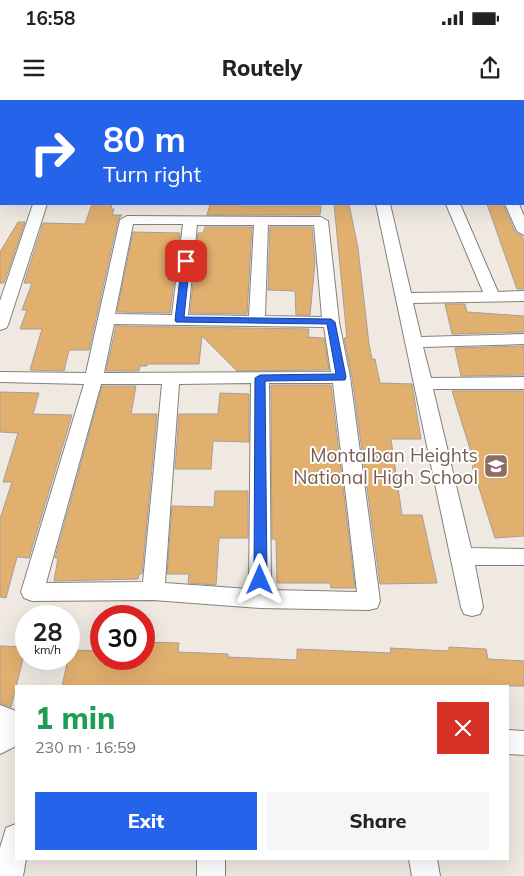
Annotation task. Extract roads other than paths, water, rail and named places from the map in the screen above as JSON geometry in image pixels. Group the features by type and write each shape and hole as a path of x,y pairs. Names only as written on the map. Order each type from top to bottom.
{"street":[{"path":"0,325 40,205"},
{"path":"383,205 415,342 472,608"},
{"path":"453,205 492,295"},
{"path":"512,205 524,231"},
{"path":"127,220 190,221 321,221 331,322 341,377 369,601 260,598 153,591 32,592 94,379 108,319 127,220"},
{"path":"179,320 190,221"},
{"path":"257,321 261,221"},
{"path":"405,298 492,295 524,296"},
{"path":"108,319 331,322"},
{"path":"415,342 524,339"},
{"path":"0,377 94,379 341,377"},
{"path":"153,591 171,377"},
{"path":"260,378 260,598"},
{"path":"424,384 524,383"},
{"path":"462,556 524,557"},
{"path":"0,716 15,724"},
{"path":"0,742 15,733"},
{"path":"509,742 524,743"},
{"path":"9,876 15,843"},
{"path":"211,860 211,876"},
{"path":"423,860 426,876"}],"place":[{"name":"Montalban Heights National High School","path":"496,466"}]}
